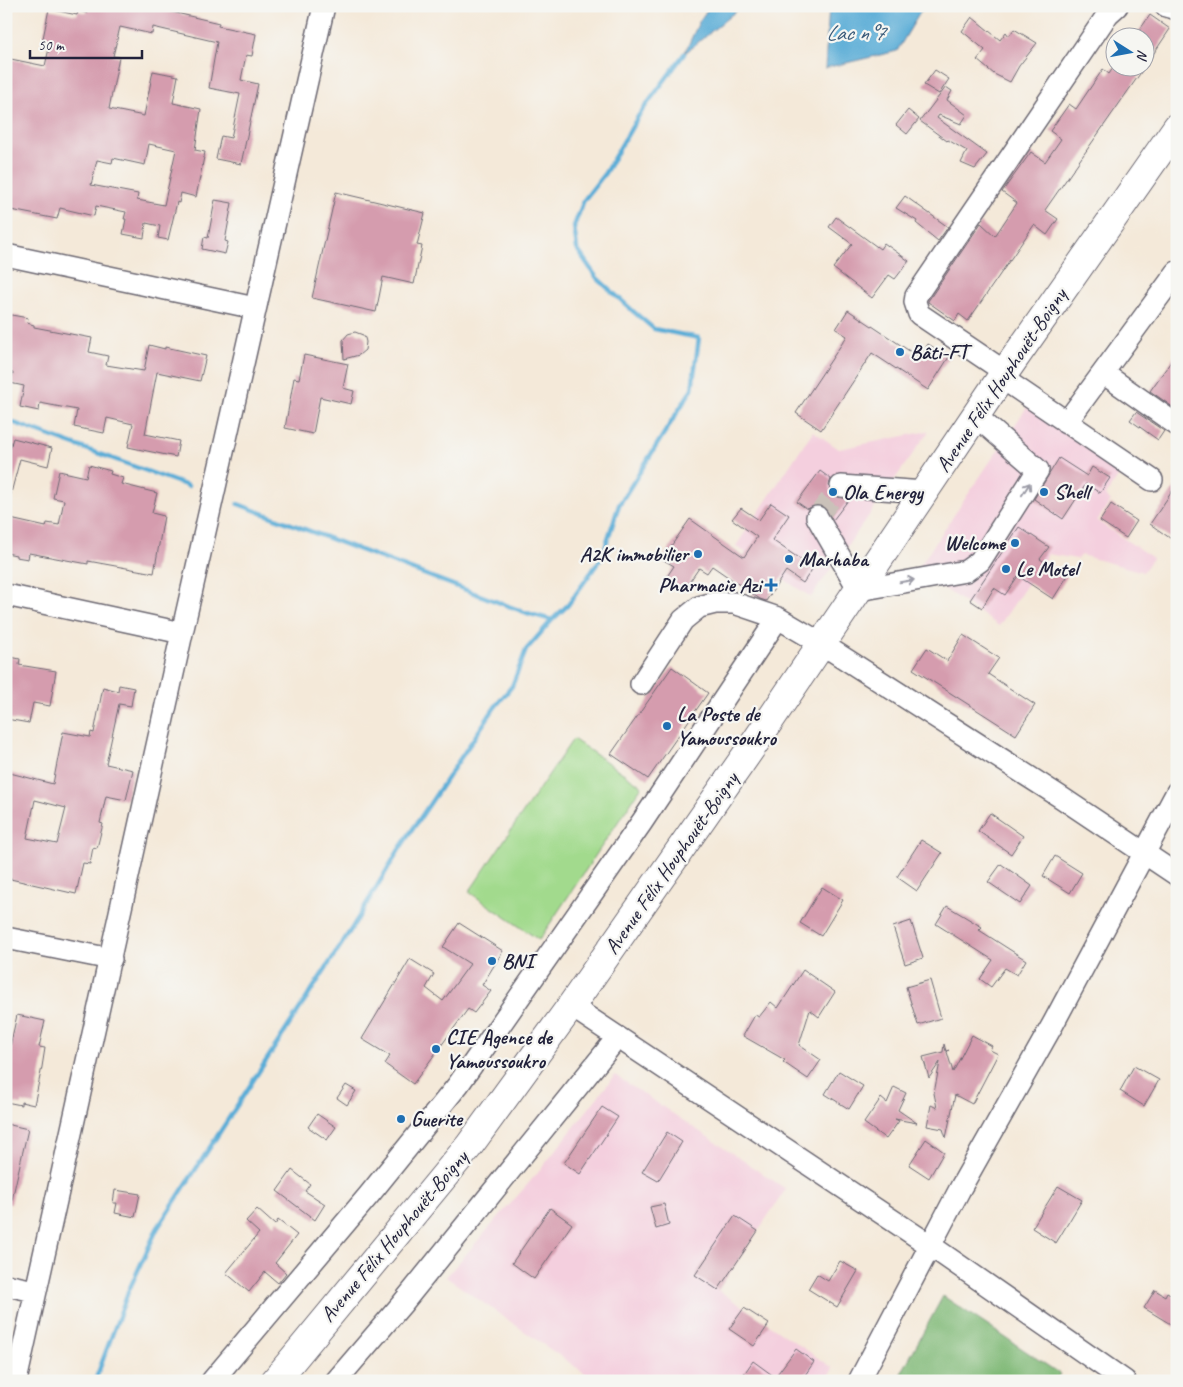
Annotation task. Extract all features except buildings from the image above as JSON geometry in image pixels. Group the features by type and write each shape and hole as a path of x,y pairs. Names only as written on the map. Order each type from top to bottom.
{"highway":[{"name":"Avenue Félix Houphouët-Boigny","path":"274,1381 469,1146 571,1006 822,644 1004,375 1177,127"}],"street":[{"path":"16,1381 111,960 182,633 324,6"},
{"path":"1117,6 1108,14 916,296 915,302 919,314 1066,422 1152,480"},
{"path":"1166,6 1177,9"},
{"path":"6,255 255,308"},
{"path":"1066,422 1177,272"},
{"path":"1103,373 1177,425"},
{"path":"817,516 859,590 966,571 980,561 1038,470 976,416"},
{"path":"841,486 924,492"},
{"path":"6,595 182,633"},
{"path":"640,684 684,620 699,607 715,603 734,603 778,618 822,644 1062,798 1177,875"},
{"path":"212,1381 369,1195 458,1085 636,830 778,618"},
{"path":"859,1381 961,1188 1053,1024 1177,792"},
{"path":"6,938 111,960"},
{"path":"571,1006 931,1246 1125,1381"},
{"path":"336,1381 402,1304 617,1038"},
{"path":"6,1285 35,1291"}],"shaded area":[{"path":"1027,407 1122,471 1105,496 1111,501 1097,521 1153,558 1143,572 1081,555 1077,559 1048,554 999,626 917,570"},
{"path":"813,431 839,449 929,431 811,597 782,578 765,602 730,578 746,553 736,546"},
{"path":"615,1075 786,1189 718,1290 833,1368 827,1381 596,1381 446,1277 541,1169"}],"green space":[{"path":"573,739 642,786 539,940 469,892"},
{"path":"943,1296 1060,1374 1055,1381 897,1381"}],"water":[{"path":"710,6 742,6 684,54 700,20"},
{"name":"Lac n°7","path":"829,6 924,6 897,51 825,68"}],"waterway":[{"path":"95,1381 128,1292 157,1229 352,928 400,848 495,707 512,686 526,650 568,605 602,557 619,505 692,389 699,338 654,329 634,312 597,278 577,249 574,226 584,200 605,173 639,115 684,54"},
{"path":"6,420 188,486"},
{"path":"238,504 527,613 552,620"}],"tunnel":[{"path":"817,517 841,486"}],"place":[{"name":"Bâti-FT","path":"900,352"},
{"name":"Ola Energy","path":"833,492"},
{"name":"Shell","path":"1044,492"},
{"name":"Welcome","path":"1015,543"},
{"name":"A2K immobilier","path":"698,554"},
{"name":"Marhaba","path":"789,559"},
{"name":"Le Motel","path":"1006,569"},
{"name":"Pharmacie Azi","path":"771,585"},
{"name":"La Poste de Yamoussoukro","path":"667,726"},
{"name":"BNI","path":"492,961"},
{"name":"CIE Agence de Yamoussoukro","path":"436,1049"},
{"name":"Guerite","path":"401,1119"}]}
